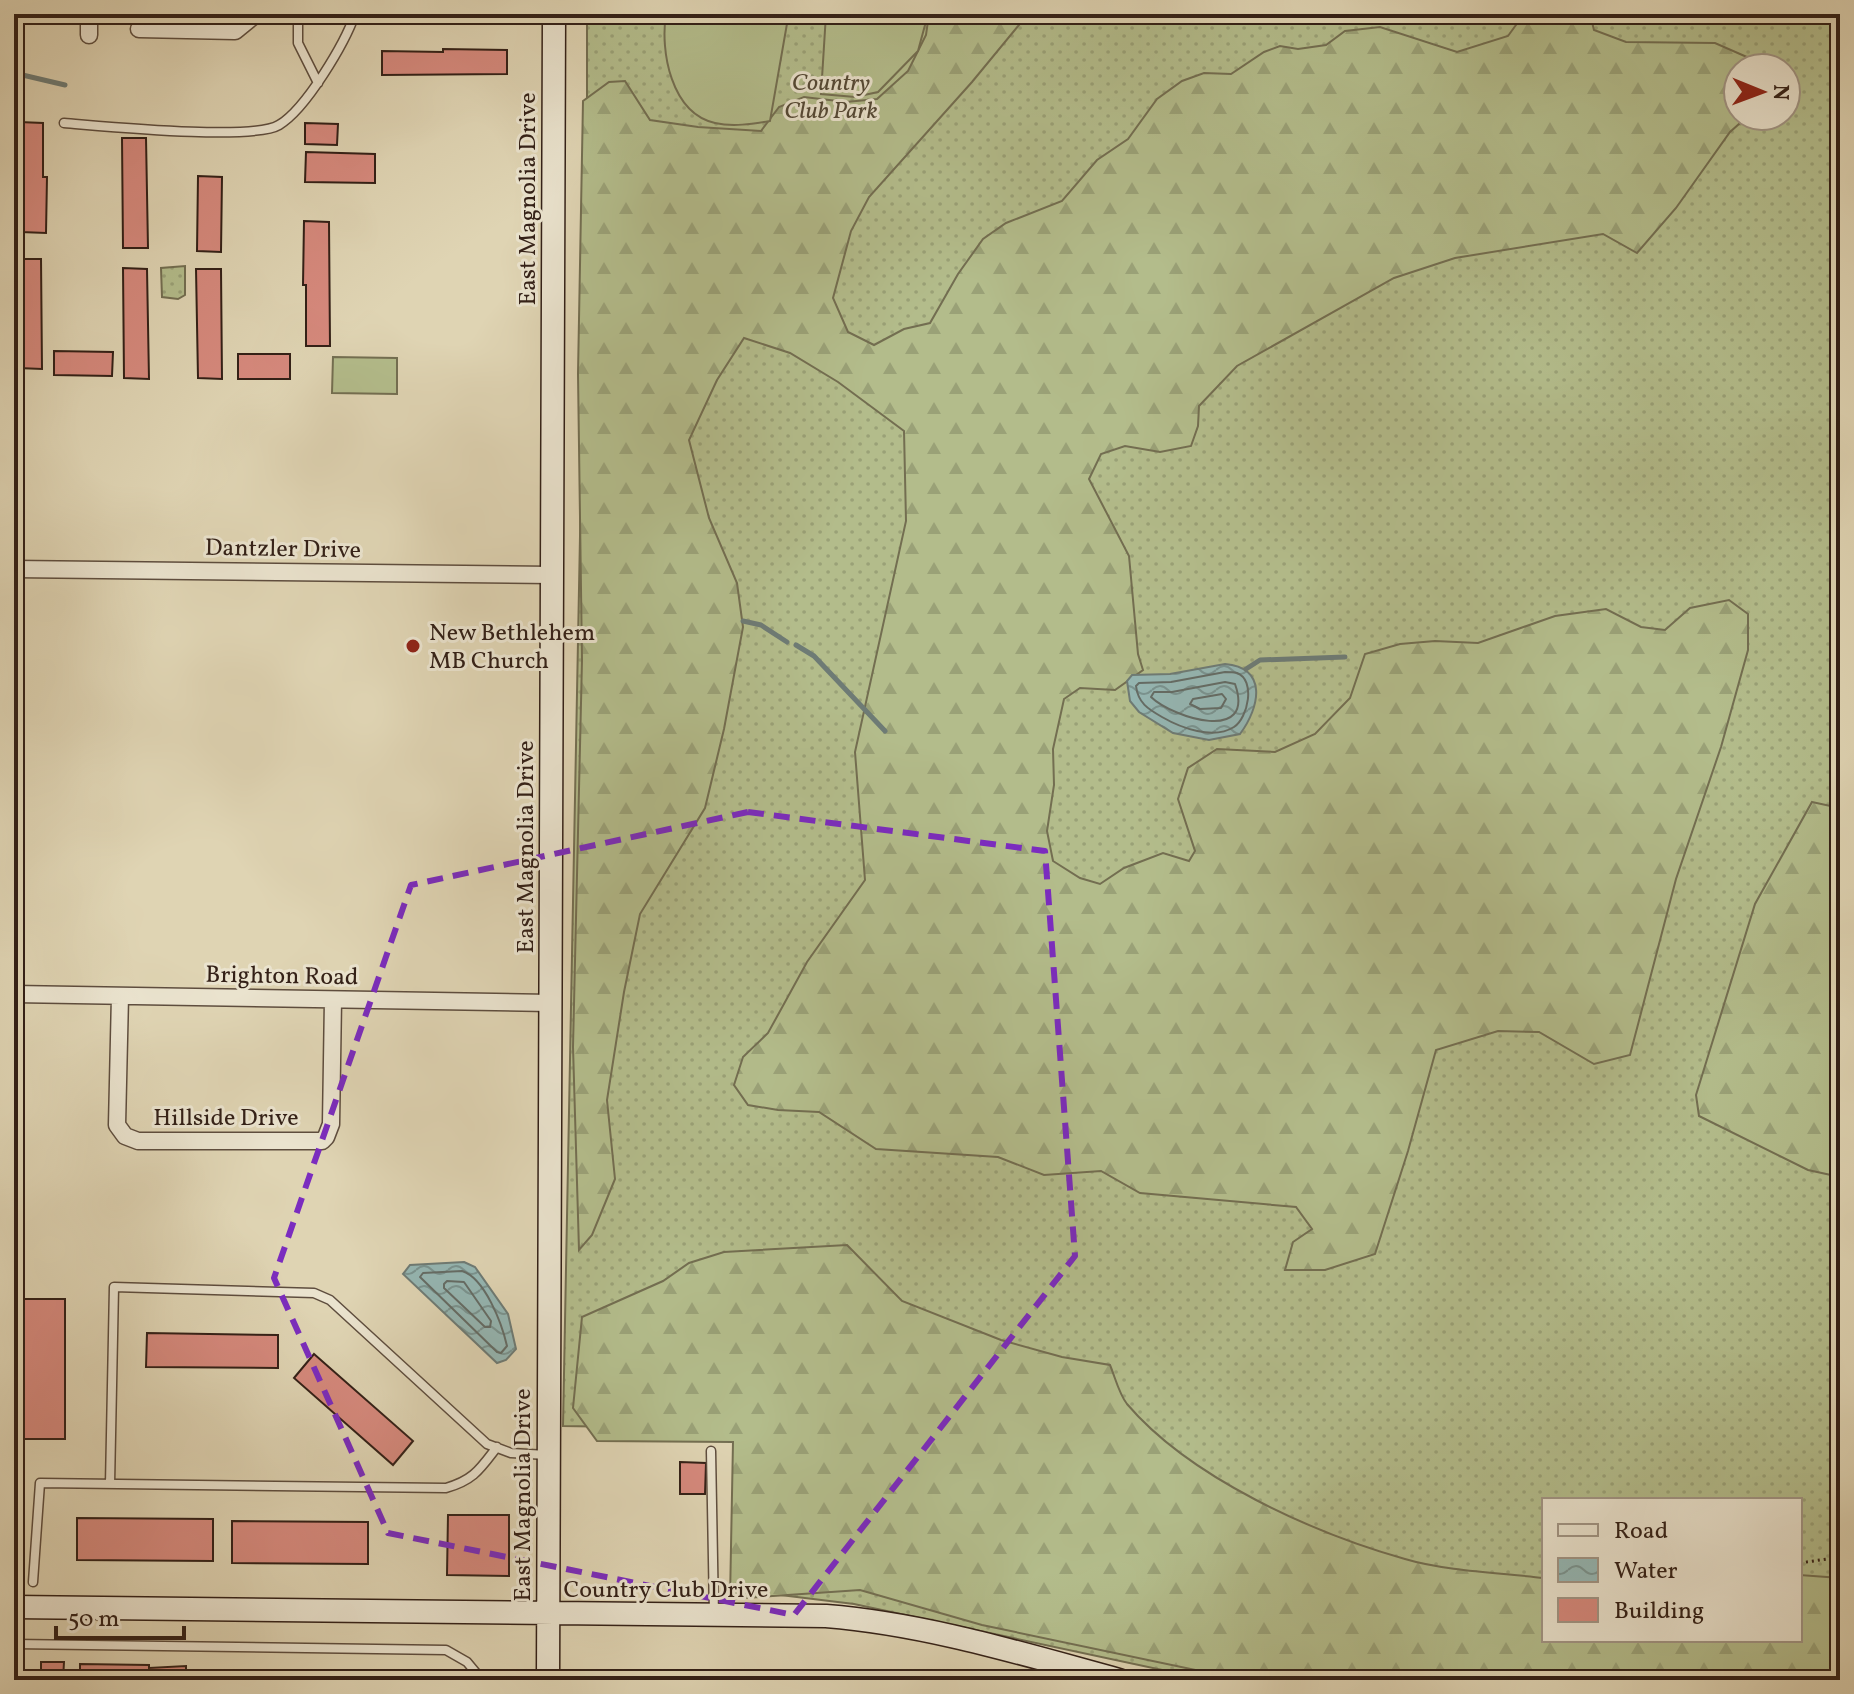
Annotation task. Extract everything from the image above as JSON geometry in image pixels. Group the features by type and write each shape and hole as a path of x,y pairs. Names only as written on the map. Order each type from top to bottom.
{"main road":[{"name":"East Magnolia Drive","path":"548,1680 554,16"},
{"name":"Country Club Drive","path":"14,1607 863,1619 1011,1650 1119,1680"}],"street":[{"path":"89,14 89,35"},
{"path":"139,29 235,31 256,14"},
{"name":"Dantzler Drive","path":"14,569 552,575"},
{"name":"Brighton Road","path":"14,994 550,1003"},
{"name":"Hillside Drive","path":"120,996 117,1125 119,1130 138,1141 322,1141 331,1124 333,1000"}],"lane":[{"path":"298,14 298,43 318,83"},
{"path":"64,123 202,131 266,131 289,118 318,83 348,35 355,14"},
{"path":"476,14 554,16"},
{"path":"110,1484 114,1287 314,1293 330,1300 487,1444 511,1453 548,1455"},
{"path":"33,1582 40,1483 446,1488 463,1483 477,1473 497,1447"},
{"path":"711,1451 714,1615"},
{"path":"14,1644 446,1650 467,1662 482,1680"}],"path":[{"path":"1802,1563 1840,1557"}],"highlighted area":[{"path":"748,812 1045,851 1075,1256 794,1615 388,1533 274,1278 411,885"}],"green space":[{"name":"Country Club Park","path":"587,14 1840,14 1840,1680 1209,1680 854,1604 740,1590 745,1429 563,1426 587,170"},
{"path":"666,14 785,14 788,18 770,121 742,125 715,123 700,117 688,107 672,79 667,62"},
{"path":"826,14 928,14 918,51 878,92 855,97 821,94"},
{"path":"929,14 1028,14 869,197 851,231 833,298 848,332 874,345 904,329 930,323 958,274 983,239 1006,223 1062,201 1097,160 1128,139 1157,99 1182,81 1204,73 1231,74 1264,52 1280,46 1298,49 1326,45 1345,31 1380,27 1457,52 1508,36 1524,14 1590,14 1594,30 1626,42 1715,43 1736,52 1722,52 1722,132 1730,132 1676,208 1637,253 1603,234 1455,258 1394,278 1237,366 1199,406 1198,426 1191,446 1160,452 1125,446 1101,454 1089,479 1129,556 1138,654 1143,670 1115,690 1080,688 1064,699 1053,749 1054,785 1047,831 1053,861 1080,878 1100,884 1124,868 1163,853 1189,861 1195,851 1178,799 1188,768 1217,749 1275,752 1315,734 1350,698 1365,654 1400,644 1435,641 1478,643 1555,616 1606,609 1641,627 1665,630 1690,608 1729,600 1748,614 1748,650 1721,747 1676,879 1630,1055 1594,1064 1539,1032 1498,1031 1436,1050 1375,1254 1325,1270 1285,1270 1293,1242 1312,1229 1296,1207 1140,1193 1101,1171 1044,1175 998,1157 876,1149 819,1112 748,1105 734,1085 743,1057 768,1033 807,962 865,880 855,752 906,521 904,431 838,382 790,353 744,338 717,380 689,440 709,518 737,583 743,627 705,808 640,914 607,1100 615,1179 592,1235 579,1250 573,1047 582,660 578,374 583,101 609,82 625,81 650,120 761,131 779,107 804,97 846,102 877,99 908,71 926,35"},
{"path":"185,266 185,295 178,299 162,297 161,268"},
{"path":"333,357 397,358 397,394 332,393"},
{"path":"1812,802 1840,808 1840,1177 1808,1170 1699,1116 1696,1095 1755,904"},
{"path":"847,1245 902,1301 1001,1340 1062,1357 1110,1365 1124,1400 1153,1431 1218,1479 1255,1500 1332,1534 1421,1563 1542,1578 1542,1642 1802,1642 1802,1575 1840,1578 1840,1680 1243,1680 982,1625 860,1590 730,1599 733,1442 597,1441 573,1408 582,1317 663,1281 689,1263 724,1252"}],"water":[{"path":"1225,664 1248,673 1256,690 1252,712 1240,734 1209,740 1173,733 1139,712 1130,701 1127,681 1132,675 1170,674"},
{"path":"464,1262 475,1267 508,1314 516,1349 506,1360 497,1363 403,1274 410,1265"}],"building":[{"path":"443,49 507,50 507,74 382,75 382,51 443,52"},
{"path":"19,122 43,123 43,177 47,177 46,233 21,232"},
{"path":"305,123 338,124 337,145 305,144"},
{"path":"122,138 146,138 148,248 123,248"},
{"path":"306,152 375,154 375,183 305,182"},
{"path":"198,176 222,177 221,252 197,251"},
{"path":"304,221 329,222 330,346 306,346"},
{"path":"16,259 41,259 42,369 18,368"},
{"path":"123,268 147,269 149,379 124,378"},
{"path":"196,269 221,269 222,379 198,378"},
{"path":"54,351 113,352 112,376 54,375"},
{"path":"238,354 290,354 290,379 238,379"},
{"path":"21,1299 65,1299 65,1439 21,1439"},
{"path":"147,1333 278,1335 278,1368 146,1367"},
{"path":"314,1354 413,1441 393,1465 294,1378"},
{"path":"680,1462 706,1463 705,1494 680,1494"},
{"path":"448,1515 509,1515 509,1576 447,1575"},
{"path":"77,1518 213,1519 213,1561 77,1560"},
{"path":"232,1521 368,1522 368,1564 232,1563"},
{"path":"41,1662 64,1662 63,1680 41,1680"},
{"path":"80,1664 149,1665 149,1668 186,1666 186,1680 80,1680"},
{"path":"205,1670 230,1671 230,1680 204,1680"},
{"path":"330,1672 419,1676 419,1673 435,1673 435,1680 329,1680"}],"waterway":[{"path":"14,73 65,85"},
{"path":"743,621 761,625 787,642"},
{"path":"796,645 814,656 885,731"},
{"path":"1246,669 1260,660 1345,657"}],"place":[{"name":"New Bethlehem MB Church","path":"413,646"}]}
